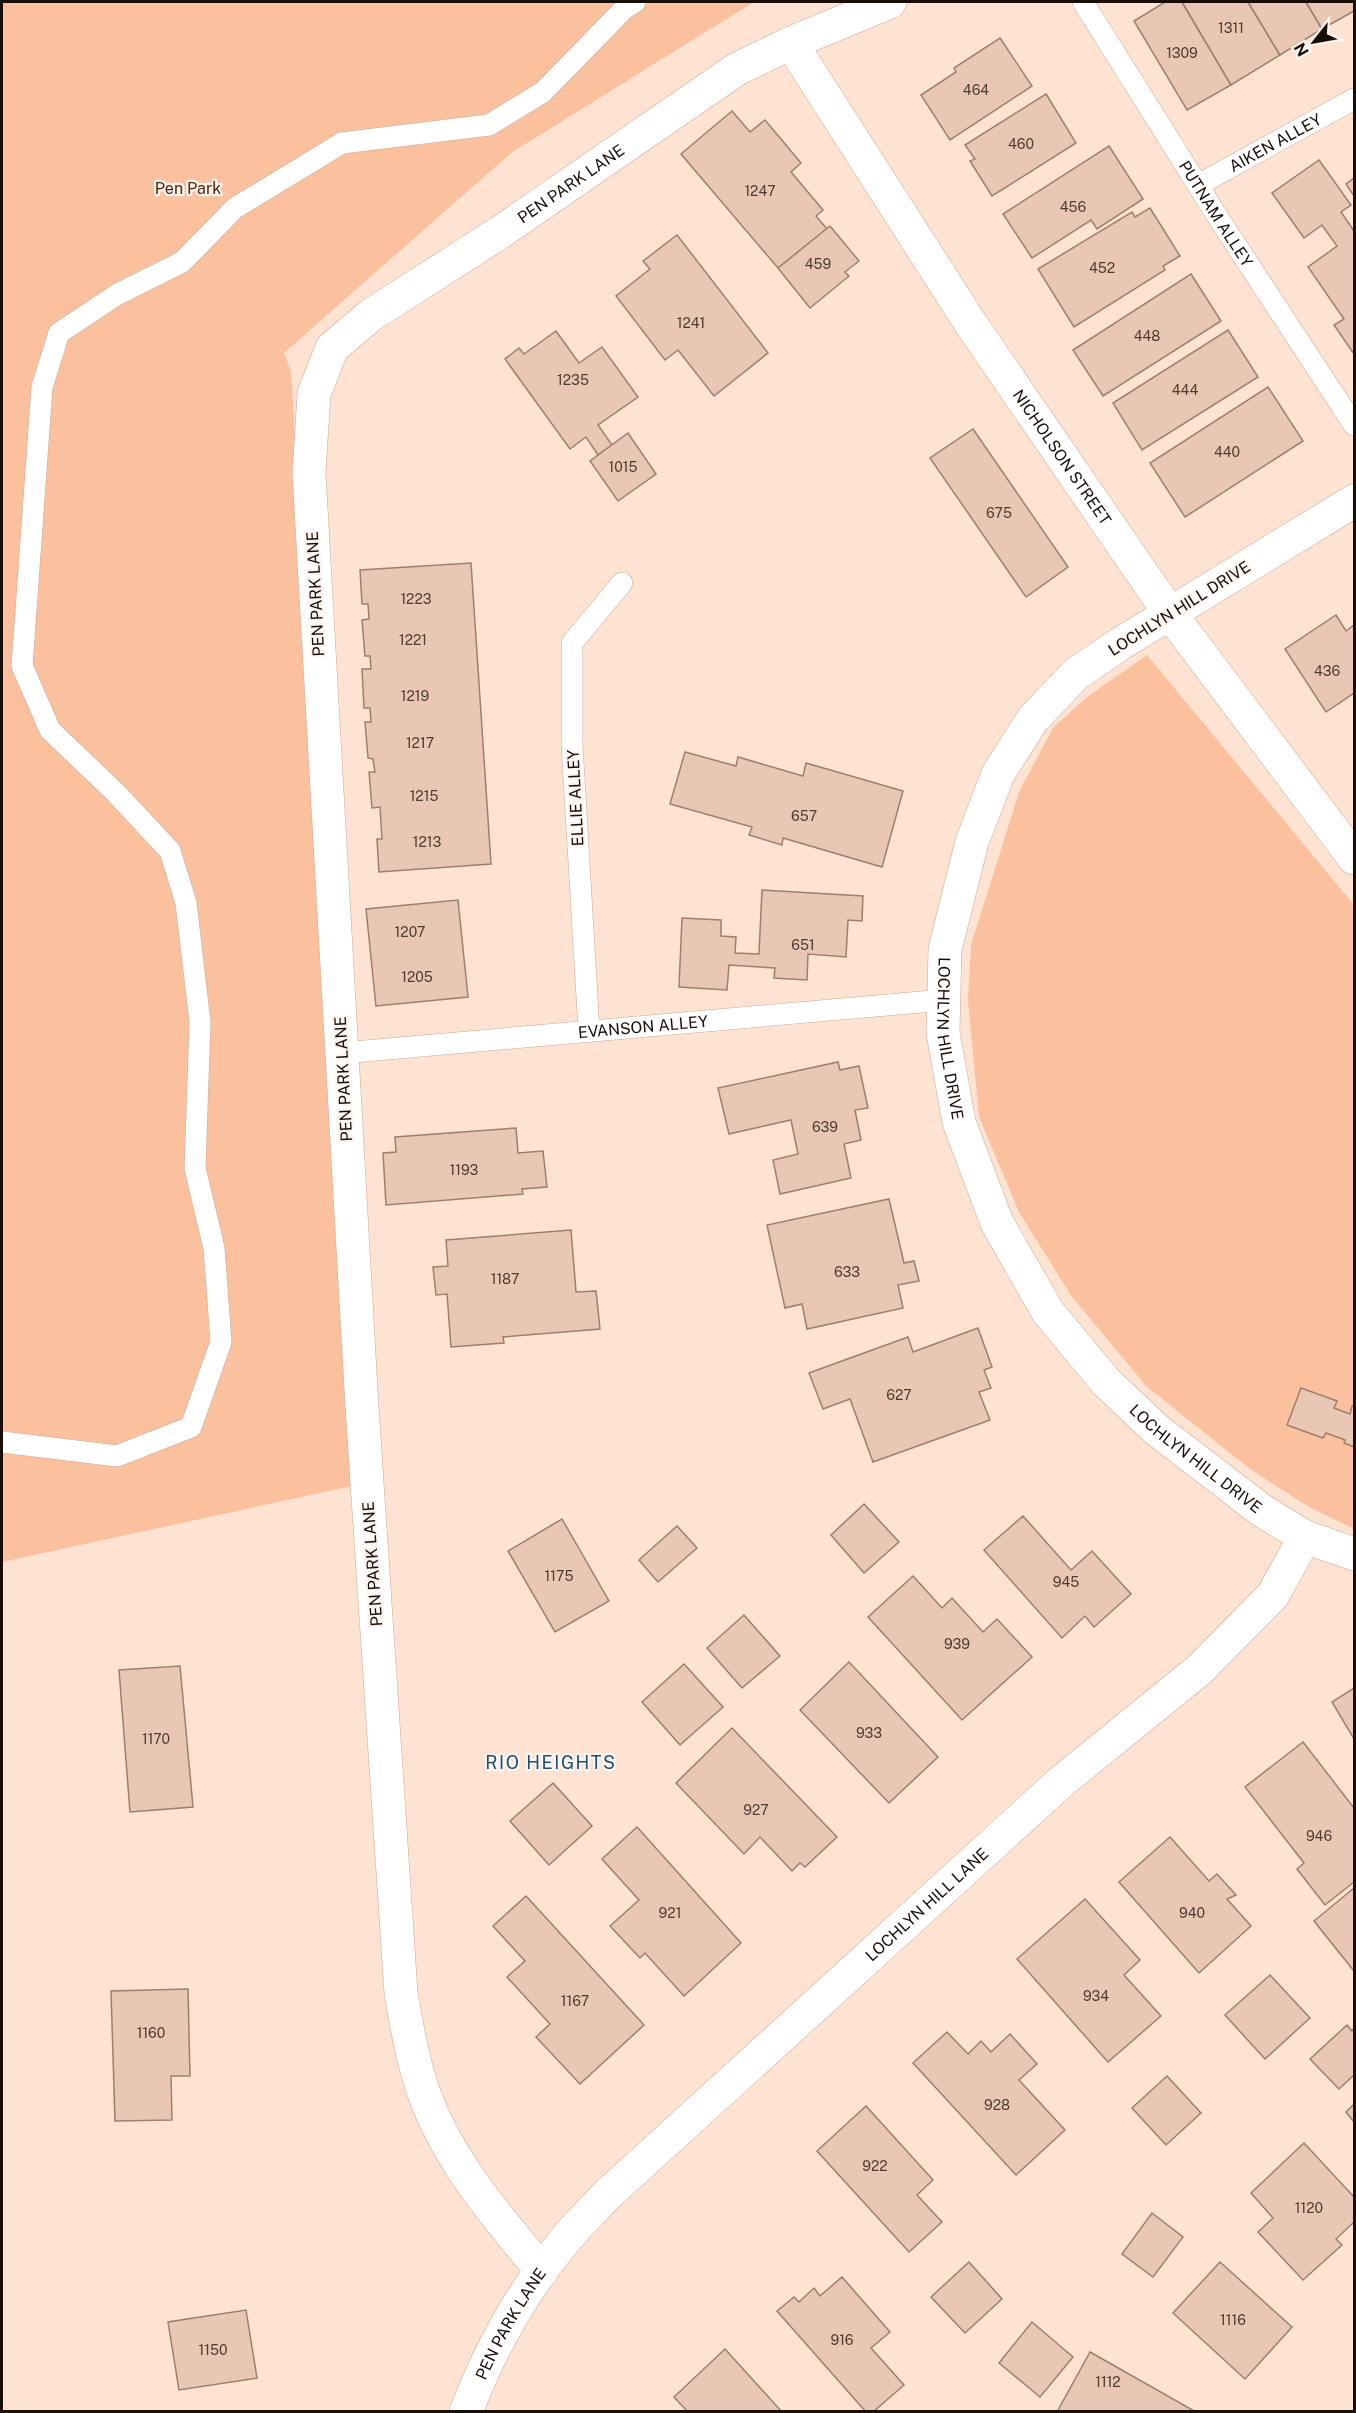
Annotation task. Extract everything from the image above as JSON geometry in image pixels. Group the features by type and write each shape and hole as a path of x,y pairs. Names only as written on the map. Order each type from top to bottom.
{"street":[{"name":"PEN PARK LANE","path":"466,2412 494,2345 542,2271 483,2200 451,2150 425,2097 410,2045 405,2014 394,1909 367,1491 309,473 314,394 332,348 371,315 499,233 737,69 791,43 890,2"},
{"name":"NICHOLSON STREET","path":"791,43 971,324 1169,612 1354,858"},
{"name":"LOCHLYN HILL DRIVE","path":"1354,501 1169,612 1076,674 1033,719 998,774 972,842 945,949 943,1033 959,1122 997,1223 1048,1312 1106,1382 1157,1430 1262,1510 1305,1537 1354,1554"},
{"name":"LOCHLYN HILL LANE","path":"542,2271 561,2245 600,2203 651,2155 1061,1782 1200,1670 1273,1595 1305,1537"}],"lane":[{"path":"2,1442 117,1456 191,1427 221,1342 214,1248 195,1168 200,1022 186,903 170,851 116,793 50,730 22,666 42,387 59,333 118,294 182,262 235,208 342,143 489,125 543,92 624,9 635,2"},
{"name":"PUTNAM ALLEY","path":"1083,2 1198,185 1354,425"},
{"name":"AIKEN ALLEY","path":"1198,185 1354,99"},
{"name":"ELLIE ALLEY","path":"589,1031 572,745 572,643 622,583"},
{"name":"EVANSON ALLEY","path":"342,1053 944,1000"}],"green space":[{"name":"Pen Park","path":"2,2 754,2 511,153 284,353 291,371 357,1485 2,1562"},
{"path":"1147,655 1354,905 1354,1529 1309,1507 1250,1469 1147,1387 1072,1297 1019,1212 979,1117 968,1000 971,945 1019,792 1053,728 1087,697"}],"building":[{"path":"1165,2 1182,2 1231,85 1187,110 1134,21"},
{"path":"1182,2 1248,2 1280,55 1231,85"},
{"path":"1248,2 1306,2 1322,29 1280,55"},
{"path":"1306,2 1354,2 1354,11 1322,29"},
{"path":"1000,38 1032,86 950,140 921,95 956,72 954,68"},
{"path":"1046,94 1076,143 992,196 970,161 975,159 965,145"},
{"path":"732,111 750,132 765,120 801,163 791,172 823,210 816,216 827,229 778,268 681,154"},
{"path":"1109,146 1143,199 1097,229 1091,220 1032,258 1003,214"},
{"path":"1319,160 1351,205 1341,212 1354,231 1354,354 1334,325 1344,319 1308,267 1337,246 1322,225 1304,238 1272,193"},
{"path":"1354,178 1354,196 1346,184"},
{"path":"1150,208 1180,256 1163,266 1165,270 1074,327 1038,269 1132,212 1135,217"},
{"path":"830,226 859,261 845,272 849,276 810,308 778,268"},
{"path":"677,235 768,353 714,396 678,350 665,360 616,296 650,269 643,261"},
{"path":"1191,274 1221,321 1103,396 1073,350"},
{"path":"1228,330 1258,377 1142,450 1113,403"},
{"path":"556,331 579,363 602,347 638,397 598,425 612,445 598,455 586,437 570,449 505,359 519,348 524,354"},
{"path":"1268,387 1303,441 1185,517 1150,463"},
{"path":"973,429 1068,567 1026,597 930,458"},
{"path":"628,433 656,474 618,501 590,461"},
{"path":"471,563 491,864 379,872 377,839 382,839 380,807 372,808 369,772 375,772 373,759 368,758 365,722 371,722 370,708 364,708 362,669 371,669 370,656 365,656 362,620 369,619 368,604 362,604 360,570"},
{"path":"1336,615 1346,631 1354,625 1354,693 1326,712 1285,649"},
{"path":"685,752 736,766 738,757 803,776 806,763 903,791 882,867 783,838 782,845 749,835 752,827 670,804"},
{"path":"762,890 863,896 862,921 848,920 846,957 808,954 807,980 774,978 775,968 729,965 727,990 679,987 682,918 721,920 721,936 736,937 735,953 759,954"},
{"path":"458,900 468,997 376,1006 366,909"},
{"path":"838,1062 840,1070 859,1066 868,1108 855,1110 861,1140 844,1144 851,1178 780,1194 773,1160 798,1154 791,1120 729,1134 718,1088"},
{"path":"516,1128 518,1153 543,1151 547,1187 522,1189 523,1194 386,1205 383,1153 396,1152 395,1137"},
{"path":"889,1199 904,1263 914,1261 919,1281 898,1285 903,1308 807,1329 802,1304 785,1308 767,1225"},
{"path":"571,1230 576,1292 596,1291 600,1329 503,1337 504,1343 451,1347 447,1294 436,1295 433,1267 448,1266 446,1240"},
{"path":"978,1328 992,1367 984,1370 991,1388 979,1392 990,1420 873,1462 850,1399 823,1409 809,1373 908,1337 913,1352"},
{"path":"1301,1388 1337,1401 1334,1408 1350,1414 1354,1406 1354,1447 1344,1443 1345,1440 1326,1433 1323,1438 1287,1425"},
{"path":"864,1504 899,1542 864,1573 831,1535"},
{"path":"1023,1516 1071,1570 1092,1551 1131,1594 1094,1627 1085,1616 1062,1638 984,1550"},
{"path":"562,1519 609,1601 555,1632 508,1551"},
{"path":"677,1526 697,1548 658,1582 639,1560"},
{"path":"913,1576 942,1608 952,1598 983,1632 997,1619 1032,1657 962,1720 868,1617"},
{"path":"744,1615 780,1656 742,1688 707,1648"},
{"path":"849,1662 938,1757 889,1803 800,1710"},
{"path":"684,1664 723,1707 680,1745 642,1702"},
{"path":"180,1666 193,1807 130,1812 119,1670"},
{"path":"1354,1688 1354,1739 1332,1702"},
{"path":"732,1728 837,1837 805,1867 800,1863 792,1871 760,1837 744,1854 676,1783"},
{"path":"1303,1742 1354,1808 1354,1882 1325,1905 1297,1869 1304,1863 1245,1787"},
{"path":"553,1783 592,1826 549,1865 510,1821"},
{"path":"637,1827 741,1943 684,1996 645,1953 640,1958 610,1926 639,1900 602,1859"},
{"path":"1170,1837 1209,1881 1217,1874 1236,1895 1227,1899 1251,1926 1199,1973 1119,1882"},
{"path":"1354,1888 1354,1971 1314,1921"},
{"path":"526,1896 644,2025 580,2084 536,2037 550,2024 507,1977 525,1961 493,1926"},
{"path":"1085,1899 1140,1960 1124,1975 1161,2016 1108,2062 1017,1959"},
{"path":"1270,1975 1310,2018 1265,2059 1225,2015"},
{"path":"188,1989 190,2076 171,2076 172,2120 115,2121 111,1991"},
{"path":"1347,2025 1352,2031 1354,2028 1354,2075 1339,2089 1310,2059"},
{"path":"947,2032 968,2054 981,2041 991,2052 1010,2034 1037,2064 1019,2080 1065,2130 1016,2175 913,2063"},
{"path":"1167,2076 1201,2113 1166,2145 1132,2108"},
{"path":"1354,2104 1354,2122 1346,2112"},
{"path":"866,2106 933,2180 917,2195 942,2222 909,2252 817,2151"},
{"path":"1304,2143 1354,2197 1354,2222 1336,2239 1342,2245 1303,2280 1258,2232 1273,2218 1251,2193"},
{"path":"1152,2213 1183,2237 1153,2277 1122,2254"},
{"path":"969,2262 1002,2299 965,2333 931,2297"},
{"path":"1220,2262 1292,2327 1245,2379 1173,2313"},
{"path":"842,2277 890,2332 871,2348 904,2385 873,2412 866,2412 777,2311 794,2297 799,2302 814,2288 820,2296"},
{"path":"246,2310 257,2378 179,2390 168,2322"},
{"path":"1032,2322 1073,2357 1040,2397 999,2363"},
{"path":"725,2349 782,2412 688,2412 674,2397"},
{"path":"1090,2352 1196,2412 1057,2412"}],"district":[{"name":"RIO HEIGHTS","path":"551,1763"}]}
